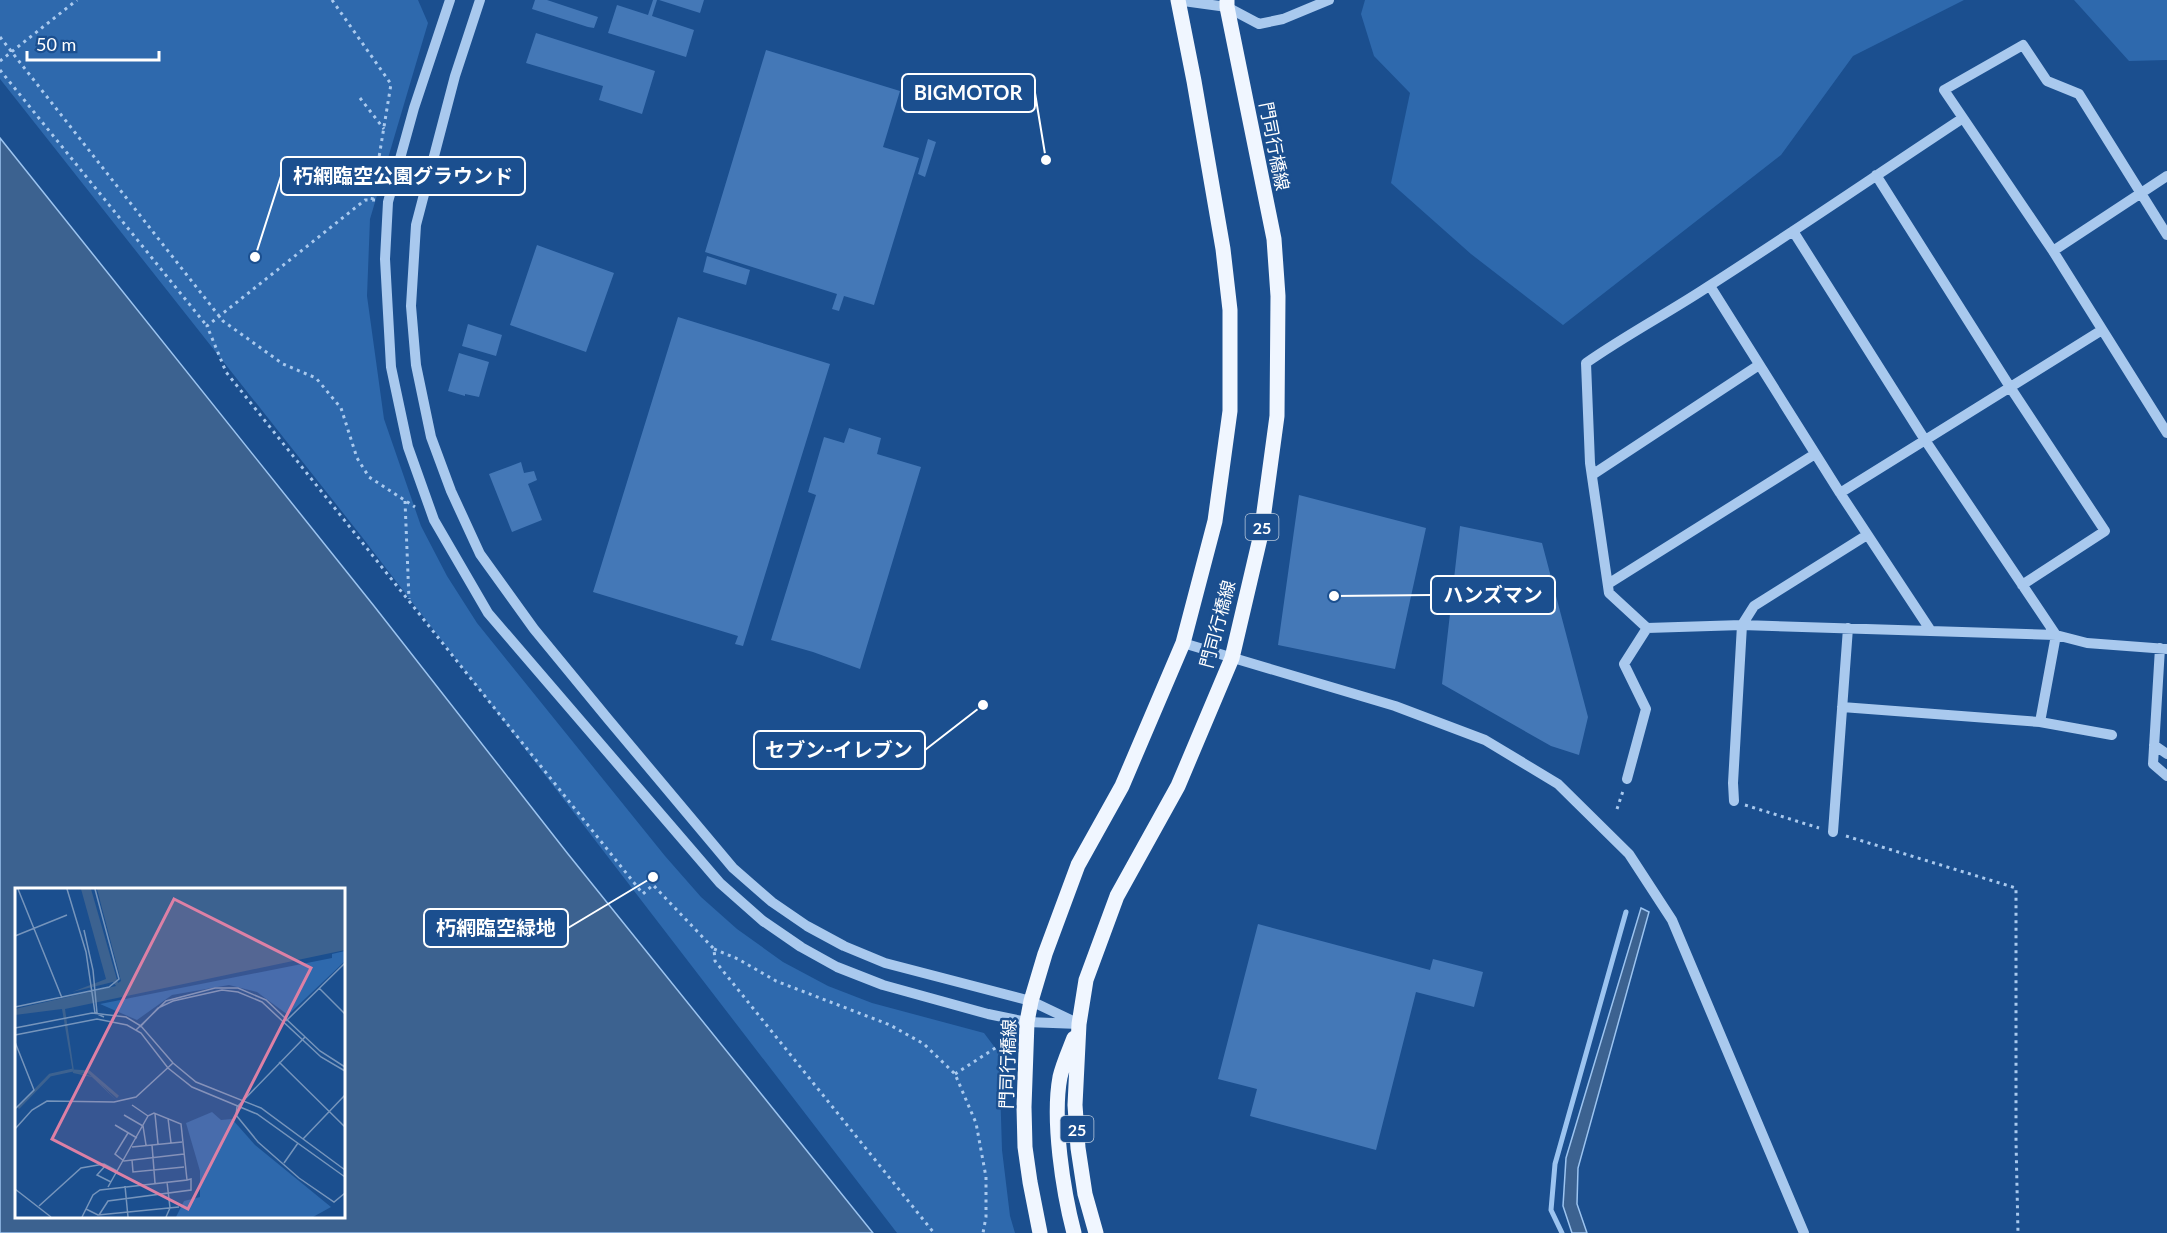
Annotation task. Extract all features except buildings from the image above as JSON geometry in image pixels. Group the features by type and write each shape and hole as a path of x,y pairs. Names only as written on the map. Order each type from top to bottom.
{"main road":[{"name":"門司行橋線","path":"1040,1233 1030,1182 1024,1107 1027,1022 1031,1001 1045,954 1078,865 1122,786 1183,643 1215,521 1230,411 1230,310 1221,237 1194,81 1177,0"},
{"name":"門司行橋線","path":"1096,1233 1085,1194 1078,1148 1075,1105 1079,1024 1086,980 1117,896 1178,786 1232,658 1261,534 1277,416 1278,296 1274,239 1227,3"},
{"path":"1074,1233 1061,1158 1058,1095 1063,1067 1079,1024"}],"street":[{"path":"450,0 414,108 388,202 385,259 391,367 408,447 434,520 488,614 720,883 763,921 801,947 837,967 883,985 988,1014 1027,1022 1079,1024"},
{"path":"480,0 455,76 416,225 411,306 416,365 431,437 451,491 480,554 534,629 615,728 734,868 772,902 807,926 844,946 885,963 1031,1001 1079,1024"},
{"path":"1177,0 1227,3 1259,24 1283,19 1329,0"},
{"path":"2167,234 2079,94 2047,81 2023,45 1944,90 2053,251 2167,433"},
{"path":"1963,118 1710,286 1643,328 1620,339 1586,363 1592,475 1609,593 1647,628 1742,625 2056,635 2087,643 2164,649 2153,764 2167,776"},
{"path":"1876,176 2105,531 2022,585"},
{"path":"2053,251 2167,176"},
{"path":"1793,231 1925,440 2056,635 2040,722"},
{"path":"1710,286 1815,454 1931,631"},
{"path":"1840,493 2102,330"},
{"path":"1592,475 1759,365"},
{"path":"1608,584 1815,454"},
{"path":"1734,801 1733,783 1742,625 1754,606 1867,535"},
{"path":"1627,779 1646,709 1624,664 1647,628"},
{"path":"1833,832 1848,628"},
{"path":"1183,643 1395,706 1485,740 1558,784 1629,854 1672,920 1804,1233"},
{"path":"1842,707 2040,722 2112,735"},
{"path":"2154,745 2167,754"}],"path":[{"path":"0,61 77,0"},
{"path":"332,0 391,84 372,200"},
{"path":"0,37 223,321 283,364 316,378 340,408 357,458 369,477 434,520"},
{"path":"0,69 207,326 226,372 643,894 653,885 714,949 738,959 776,981 890,1025 924,1044 955,1074 976,1123 986,1177 986,1217 983,1233"},
{"path":"360,98 384,129"},
{"path":"207,326 365,200 388,202"},
{"path":"405,501 409,601"},
{"path":"1617,810 1627,779"},
{"path":"1734,801 2016,888 2018,1233"},
{"path":"714,949 715,961 934,1233"},
{"path":"955,1074 1003,1043"}],"shaded area":[{"path":"0,0 418,0 428,23 370,219 367,296 384,419 421,526 447,576 477,623 665,856 701,897 737,929 783,962 828,986 872,1003 984,1033 1002,1057 1000,1085 1002,1150 1010,1216 1015,1233 897,1233 362,537 0,79"},
{"path":"1365,0 1964,0 1853,56 1781,155 1563,325 1471,254 1391,183 1410,93 1374,56 1361,14"},
{"path":"2074,0 2167,0 2167,60 2129,61"},
{"path":"0,138 374,606 568,854 873,1233 0,1233"},
{"path":"1641,908 1649,912 1578,1168 1577,1204 1587,1233 1572,1233 1563,1206 1566,1158"}],"waterway":[{"path":"1562,1233 1551,1210 1555,1164 1626,912"}],"place":[{"name":"BIGMOTOR","path":"1046,160"},
{"name":"朽網臨空公園グラウンド","path":"255,257"},
{"name":"ハンズマン","path":"1334,596"},
{"name":"セブン-イレブン","path":"983,705"},
{"name":"朽網臨空緑地","path":"653,877"}]}
